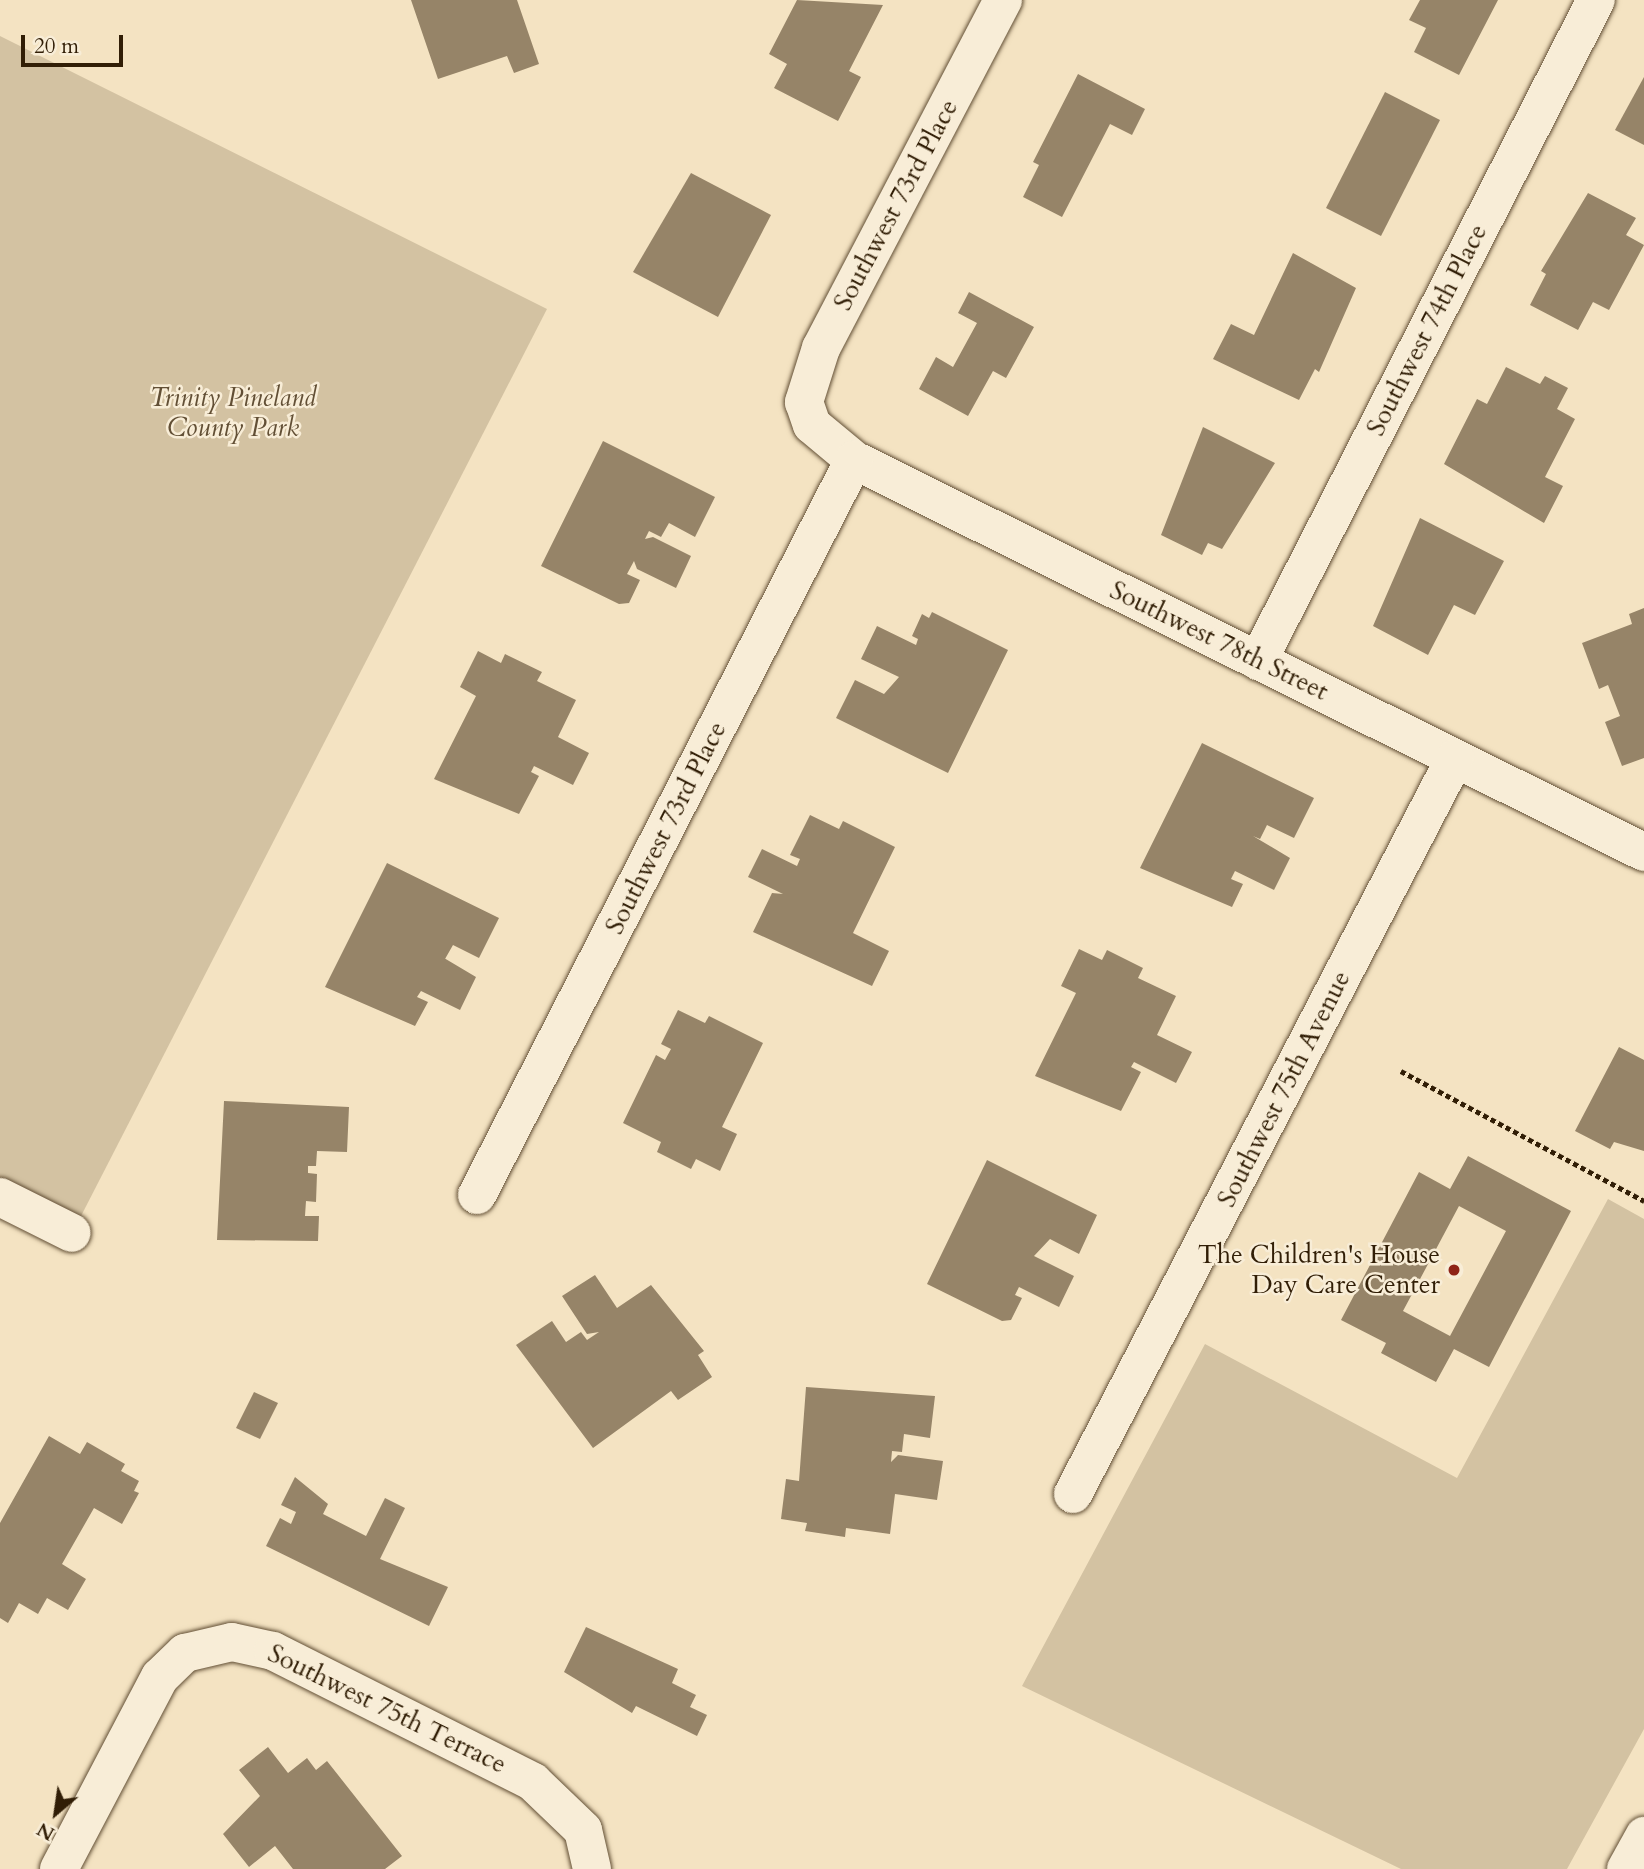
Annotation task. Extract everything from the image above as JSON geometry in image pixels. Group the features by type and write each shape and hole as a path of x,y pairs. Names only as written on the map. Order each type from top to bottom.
{"street":[{"name":"Southwest 73rd Place","path":"806,415 808,383 821,348 1003,0"},
{"name":"Southwest 74th Place","path":"1258,661 1596,0"},
{"name":"Southwest 78th Street","path":"806,415 824,440 855,460 1644,852"},
{"name":"Southwest 73rd Place","path":"477,1195 855,460"},
{"name":"Southwest 75th Avenue","path":"1073,1494 1455,758"},
{"path":"0,1198 72,1233"},
{"name":"Southwest 75th Terrace","path":"59,1869 141,1706 185,1653 232,1642 273,1651 509,1768 575,1819 592,1869"},
{"path":"1626,1869 1644,1836"}],"path":[{"path":"1401,1071 1644,1201"}],"green space":[{"name":"Trinity Pineland County Park","path":"0,36 547,309 80,1218 0,1178"},
{"path":"1608,1199 1644,1219 1644,1729 1567,1869 1401,1869 1022,1686 1205,1344 1457,1478"}],"building":[{"path":"411,0 517,0 539,64 514,73 507,56 438,79"},
{"path":"797,0 883,5 849,71 861,77 838,121 774,88 787,64 769,54"},
{"path":"1420,0 1498,0 1459,75 1414,52 1426,28 1409,20"},
{"path":"1078,74 1145,109 1132,135 1110,124 1062,217 1023,197 1039,165 1033,162"},
{"path":"1644,77 1644,145 1615,130"},
{"path":"1385,92 1440,120 1381,236 1326,208"},
{"path":"691,173 771,215 718,317 633,272"},
{"path":"1588,193 1636,218 1626,235 1644,245 1609,310 1593,302 1578,330 1530,305 1546,274 1541,271"},
{"path":"1293,253 1356,288 1319,372 1315,369 1299,400 1213,359 1231,324 1254,335"},
{"path":"969,292 1034,327 1006,378 993,371 968,416 919,389 936,357 953,367 977,323 958,313"},
{"path":"1506,367 1540,384 1545,376 1568,388 1557,409 1575,419 1545,477 1563,486 1544,523 1444,464 1477,399 1487,404"},
{"path":"1203,427 1275,463 1222,549 1208,543 1202,555 1161,535"},
{"path":"603,441 715,497 695,537 669,523 661,537 649,531 645,539 653,537 691,556 676,588 637,569 634,561 627,574 640,580 629,603 619,604 541,566"},
{"path":"1420,518 1504,561 1475,615 1454,605 1428,655 1373,626"},
{"path":"1644,608 1644,758 1622,766 1605,722 1620,716 1608,685 1599,689 1582,643 1632,624 1629,614"},
{"path":"932,612 1008,650 948,773 836,718 855,680 884,694 899,677 861,659 877,626 916,645 918,639 912,636 922,614 929,618"},
{"path":"478,651 501,663 505,654 542,672 537,681 576,700 558,737 589,753 573,785 534,766 531,772 539,776 519,814 434,779 476,696 460,687"},
{"path":"1202,743 1314,798 1294,838 1267,825 1260,839 1253,836 1290,858 1274,890 1235,871 1231,879 1243,884 1232,907 1140,868"},
{"path":"810,815 839,829 843,821 895,847 853,933 889,951 872,986 753,932 772,893 783,894 748,877 762,849 797,866 800,859 790,855"},
{"path":"387,863 499,918 479,958 453,945 445,959 476,977 460,1010 421,991 417,997 428,1002 415,1026 325,987"},
{"path":"1079,949 1102,960 1107,950 1143,968 1138,978 1176,996 1157,1035 1192,1052 1176,1083 1134,1062 1131,1067 1141,1072 1121,1111 1035,1076 1076,993 1061,986"},
{"path":"678,1010 705,1023 709,1016 763,1043 722,1127 737,1134 720,1171 696,1159 691,1169 657,1152 661,1142 623,1123 656,1055 665,1060 671,1049 661,1044"},
{"path":"1619,1047 1644,1060 1644,1151 1614,1142 1610,1149 1575,1131"},
{"path":"224,1101 349,1107 347,1152 317,1151 316,1166 308,1166 308,1173 317,1174 316,1202 306,1201 305,1216 319,1216 318,1241 217,1240"},
{"path":"1468,1156 1571,1211 1489,1367 1454,1349 1436,1382 1381,1353 1386,1343 1341,1320 1419,1172 1450,1189","holes":["1459,1206 1506,1231 1450,1336 1403,1311"]},
{"path":"987,1160 1097,1215 1079,1254 1050,1239 1034,1256 1074,1276 1059,1307 1019,1287 1015,1295 1022,1298 1011,1320 1002,1321 927,1284"},
{"path":"595,1275 617,1308 651,1285 704,1351 698,1355 712,1377 678,1400 671,1391 593,1448 516,1345 552,1321 566,1342 581,1332 587,1340 599,1332 587,1334 562,1296"},
{"path":"806,1387 935,1396 930,1438 904,1434 902,1452 892,1451 891,1462 898,1455 943,1461 937,1500 895,1494 890,1534 846,1528 845,1537 805,1531 807,1523 781,1519 786,1479 799,1481"},
{"path":"254,1392 278,1403 260,1439 236,1428"},
{"path":"49,1436 80,1454 87,1442 125,1464 121,1471 139,1481 134,1491 139,1493 122,1524 94,1508 62,1564 86,1579 68,1610 47,1598 38,1614 19,1603 8,1623 0,1618 0,1523"},
{"path":"295,1477 328,1504 323,1514 366,1536 385,1498 405,1508 380,1559 448,1587 429,1626 266,1546 280,1518 291,1524 296,1512 281,1505"},
{"path":"586,1627 678,1669 672,1683 696,1695 690,1707 707,1715 697,1736 636,1706 632,1713 564,1672"},
{"path":"268,1747 288,1773 307,1758 316,1770 327,1761 402,1856 385,1869 293,1869 275,1846 249,1867 223,1834 260,1796 239,1770"}],"place":[{"name":"The Children's House Day Care Center","path":"1454,1270"}]}
